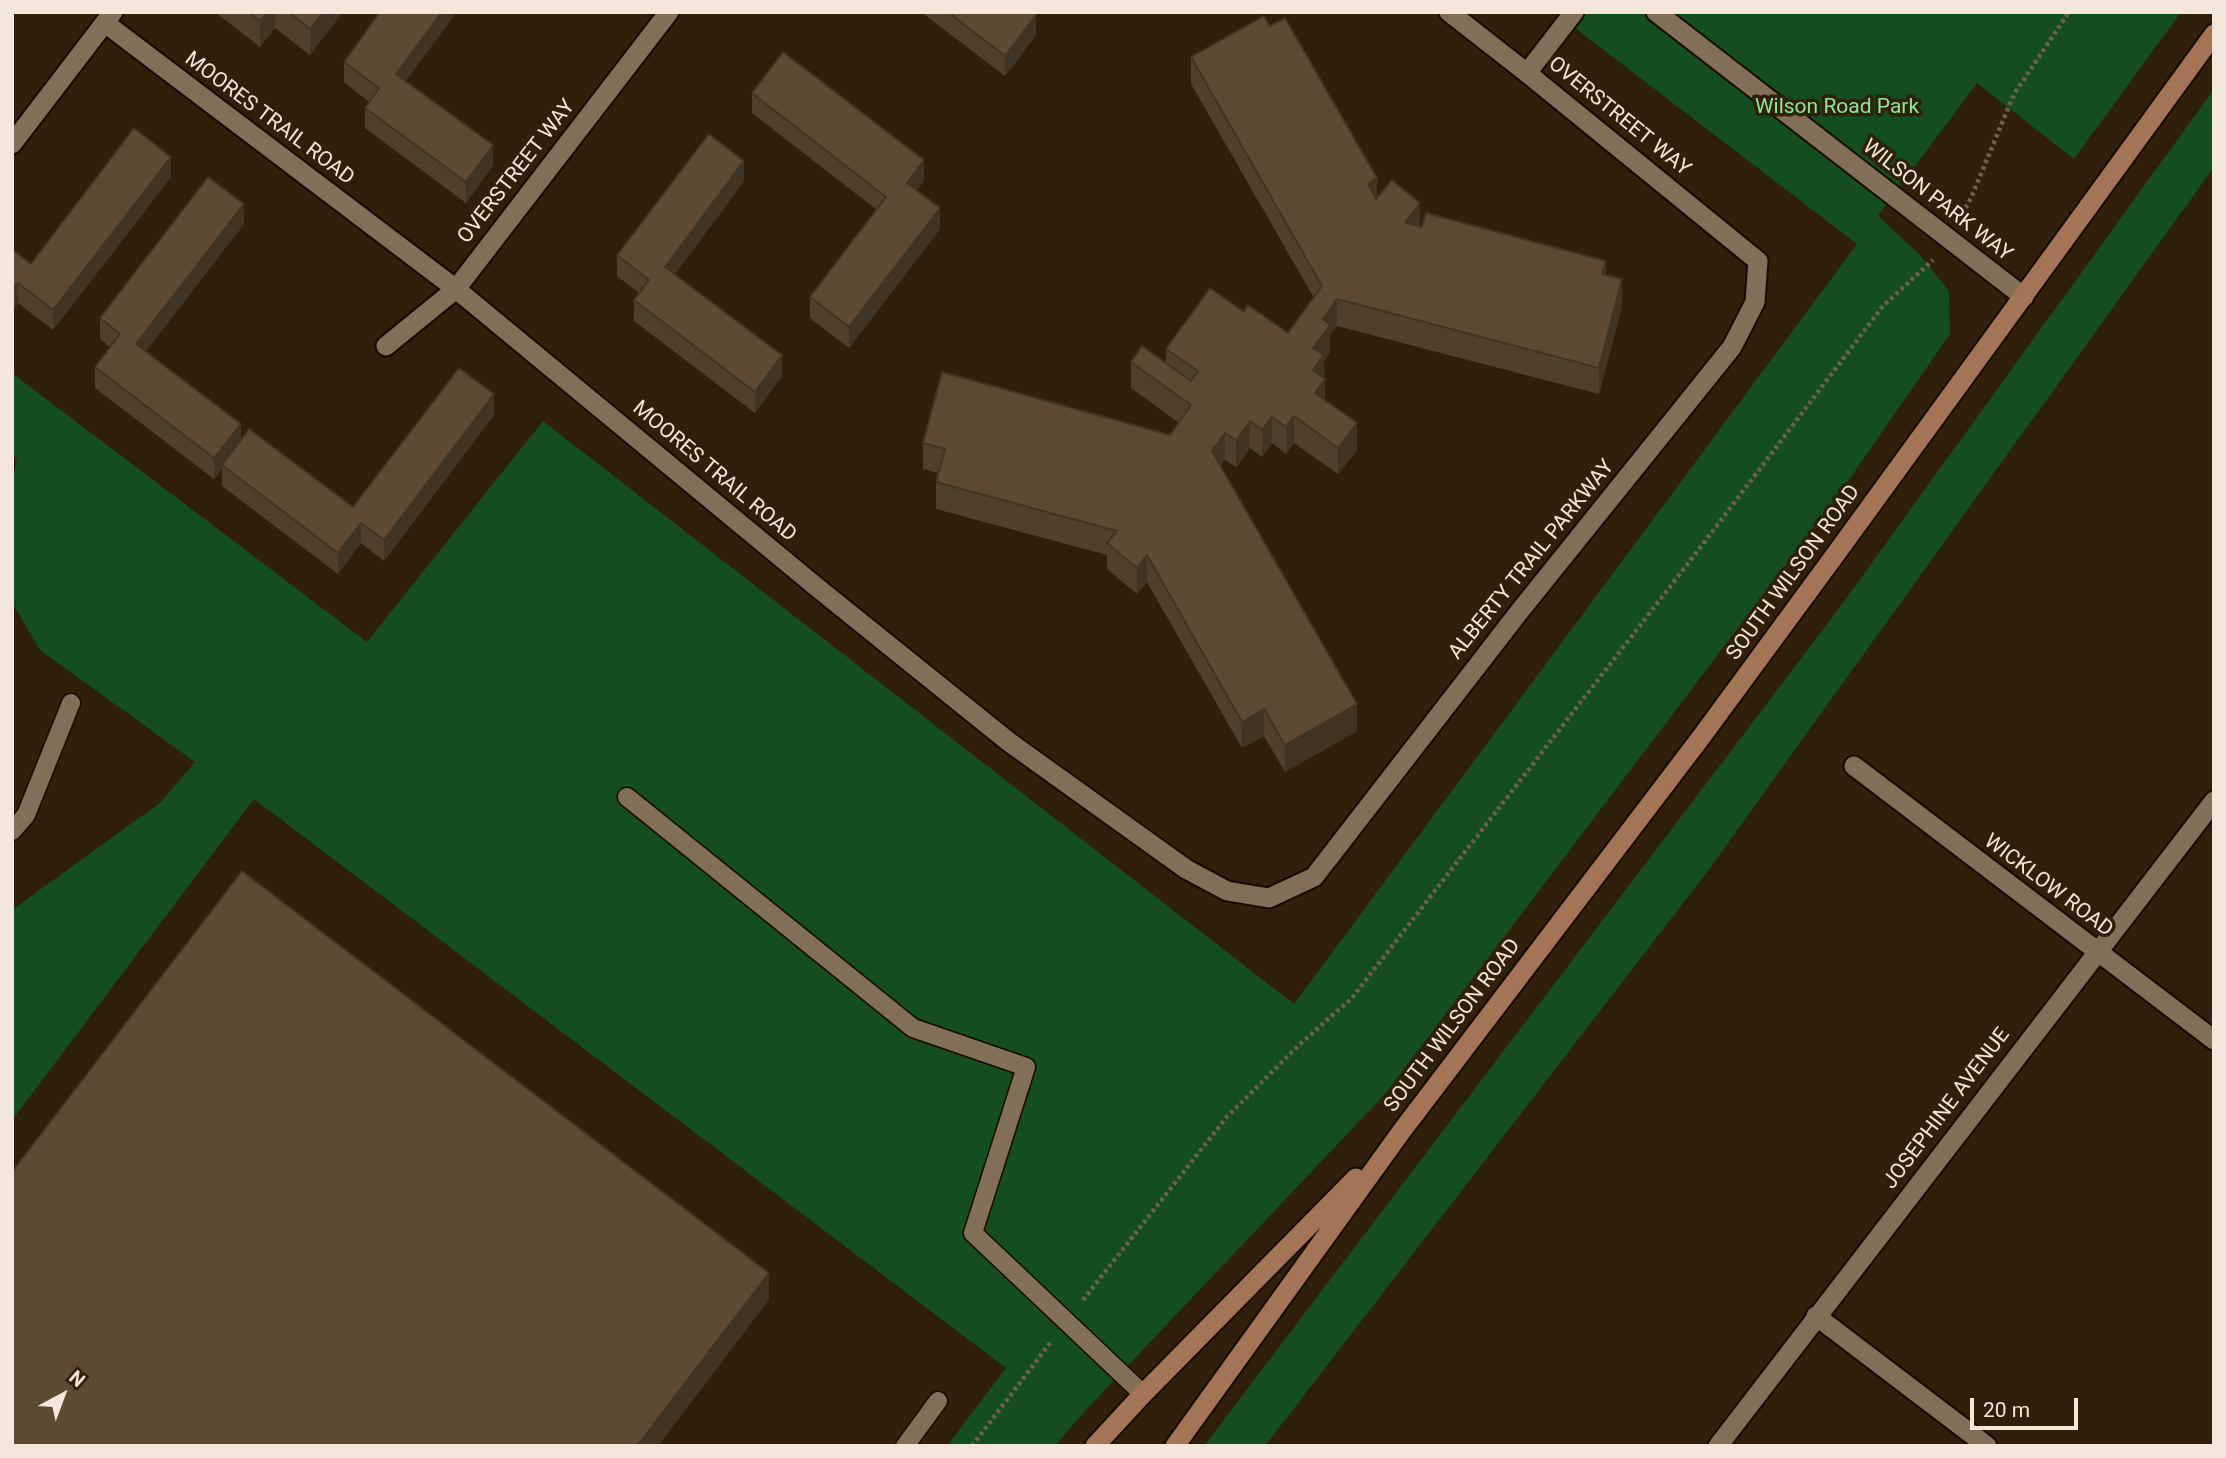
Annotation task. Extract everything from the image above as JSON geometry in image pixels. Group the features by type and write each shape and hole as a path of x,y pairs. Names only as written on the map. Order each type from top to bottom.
{"main road":[{"name":"SOUTH WILSON ROAD","path":"1175,1446 1401,1132 1702,736 2214,34"},
{"name":"SOUTH WILSON ROAD","path":"1095,1446 1401,1132"}],"street":[{"name":"OVERSTREET WAY","path":"386,346 456,289 669,12"},
{"name":"OVERSTREET WAY","path":"1449,12 1758,261"},
{"path":"1527,73 1574,12"},
{"name":"WILSON PARK WAY","path":"1656,12 2024,297"},
{"name":"MOORES TRAIL ROAD","path":"109,18 456,289 1009,742 1186,869 1227,891 1269,898 1314,877"},
{"path":"12,144 109,18"},
{"name":"ALBERTY TRAIL PARKWAY","path":"1314,877 1519,612 1732,347 1755,302 1758,261"},
{"name":"WICKLOW ROAD","path":"1854,766 2214,1040"},
{"name":"JOSEPHINE AVENUE","path":"1718,1446 2214,801"},
{"path":"1816,1316 1987,1446"}],"lane":[{"path":"12,831 26,815 71,703"},
{"path":"627,797 913,1028 1026,1068 973,1233 1143,1394"},
{"path":"905,1446 939,1401"}],"path":[{"path":"972,1446 1226,1118 1299,1045 1353,998 1712,533 1883,306 1932,262 1971,198 2014,93 2069,12"}],"green space":[{"name":"Wilson Road Park","path":"1554,12 2181,12 2074,159 1977,83 1878,216 1921,256 1949,291 1950,334 1837,497 1386,1093 1084,1412 1055,1446 947,1446 1006,1368 254,799 12,1120 12,910 161,802 195,762 40,650 12,602 12,481 17,460 12,453 12,373 367,642 543,421 1294,1004 1857,244"},
{"path":"2214,89 2214,167 1707,872 1265,1446 1204,1446 1837,611"}],"building":[{"path":"249,12 267,12 260,21"},
{"path":"289,12 323,12 310,29"},
{"path":"380,12 442,12 396,74 493,145 466,182 365,108 379,88 344,62"},
{"path":"948,12 1033,12 1036,15 1005,56"},
{"path":"1264,16 1270,26 1285,18 1377,178 1368,184 1376,199 1392,180 1420,203 1405,222 1422,227 1426,213 1606,261 1602,274 1622,279 1599,368 1337,299 1323,319 1330,325 1313,348 1324,355 1313,370 1325,379 1315,393 1357,423 1338,448 1294,416 1286,427 1272,417 1262,430 1250,421 1236,440 1225,433 1212,451 1357,704 1285,745 1264,709 1242,722 1147,555 1137,568 1107,543 1117,531 936,482 945,449 923,443 942,372 1170,435 1191,405 1131,362 1142,346 1191,381 1198,371 1166,349 1210,288 1244,312 1248,305 1288,333 1322,286 1191,57"},
{"path":"783,52 924,160 907,183 940,208 849,327 810,297 886,197 752,93"},
{"path":"134,128 171,157 53,310 18,283 12,290 12,249 31,264"},
{"path":"709,134 744,161 665,267 782,355 755,392 634,300 649,280 617,255"},
{"path":"208,177 244,204 136,344 241,424 214,458 95,367 120,334 100,318"},
{"path":"459,368 494,394 384,540 361,523 338,553 222,465 249,429 353,507"},
{"path":"242,871 769,1273 637,1446 12,1446 12,1172"}]}
